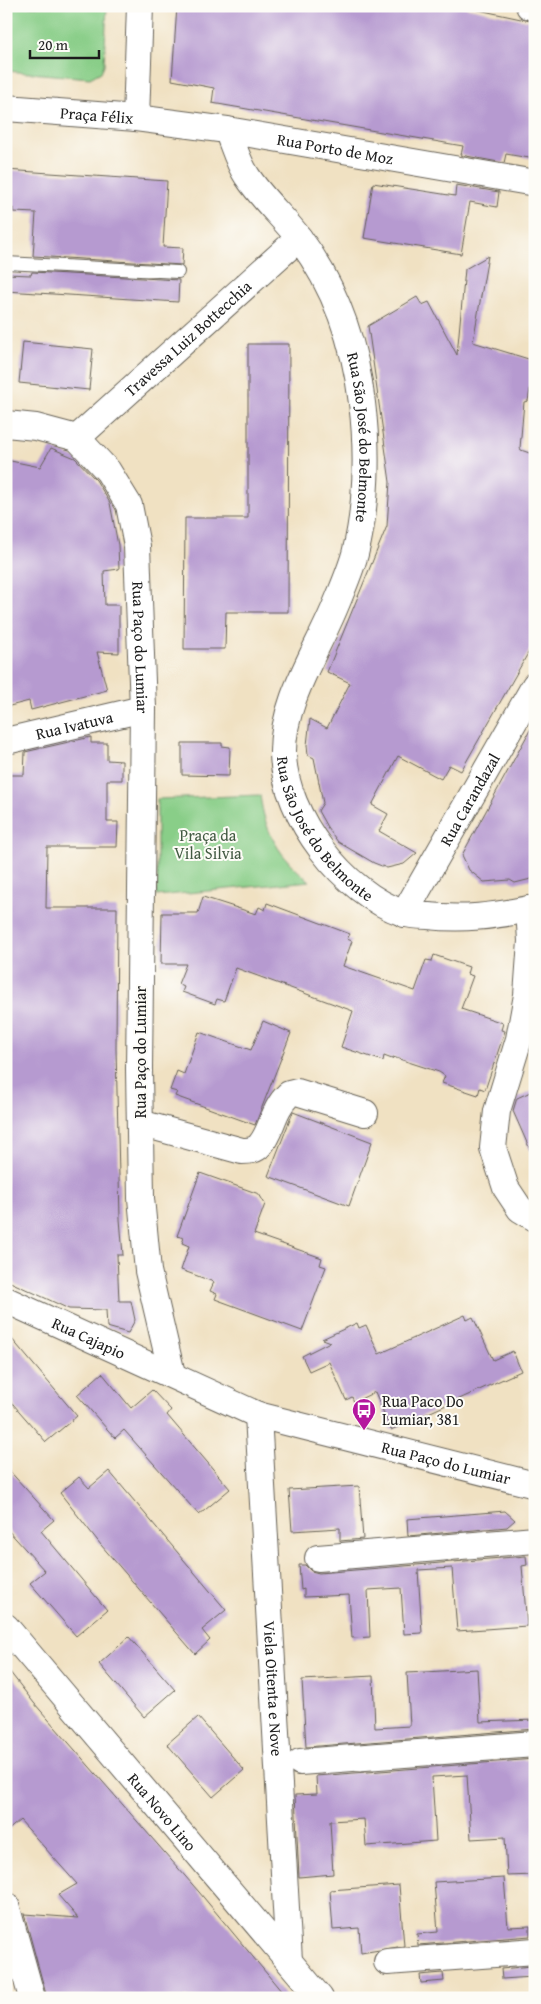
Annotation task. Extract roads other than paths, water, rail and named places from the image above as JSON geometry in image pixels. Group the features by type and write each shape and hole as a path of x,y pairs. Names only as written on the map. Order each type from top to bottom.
{"street":[{"name":"Praça Félix","path":"6,108 136,118 140,6"},
{"path":"529,6 535,7"},
{"name":"Rua Porto de Moz","path":"136,118 227,130 535,183"},
{"name":"Rua São José do Belmonte","path":"227,130 246,174 299,238 323,276 341,314 353,354 362,402 366,455 363,502 355,554 334,609 303,676 288,719 283,754 290,793 305,826 329,858 353,884 404,914 441,918 482,918 532,910"},
{"name":"Travessa Luiz Bottecchia","path":"77,438 299,238"},
{"path":"6,424 36,427 77,438"},
{"name":"Rua Paço do Lumiar","path":"77,438 108,471 128,505 137,546 143,709 141,1198 148,1271 172,1374 258,1415 535,1485"},
{"name":"Rua Carandazal","path":"404,914 535,685"},
{"name":"Rua Ivatuva","path":"6,741 143,709"},
{"path":"532,910 527,995 518,1039 497,1111 493,1148 506,1188 520,1209 535,1218"},
{"path":"140,1123 242,1151 253,1150 260,1146 271,1120 288,1094 297,1092 365,1113"},
{"name":"Rua Cajapio","path":"6,1300 172,1374"},
{"name":"Viela Oitenta e Nove","path":"258,1415 289,1961"},
{"path":"318,1558 535,1540"},
{"name":"Rua Novo Lino","path":"6,1627 320,1998"},
{"path":"300,1762 535,1744"},
{"path":"6,1905 32,1998"},
{"path":"387,1962 535,1951"},
{"path":"6,1986 25,1998"}],"lane":[{"path":"6,263 178,272"}],"place":[{"name":"Rua Paco Do Lumiar, 381","path":"364,1431"}],"park label":[{"name":"Praça da Vila Silvia","path":"208,844"}]}
